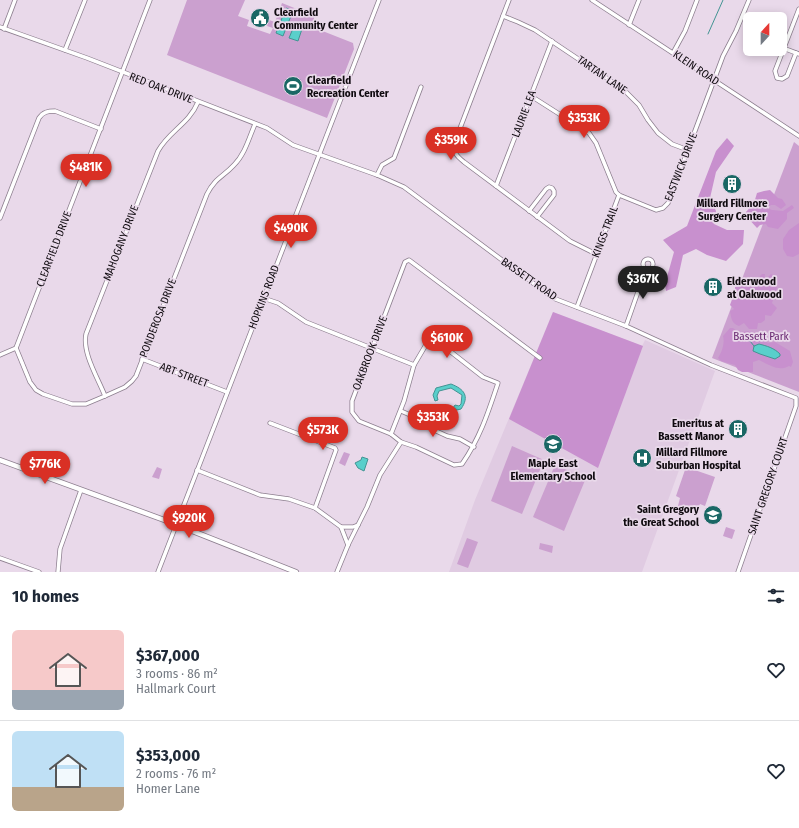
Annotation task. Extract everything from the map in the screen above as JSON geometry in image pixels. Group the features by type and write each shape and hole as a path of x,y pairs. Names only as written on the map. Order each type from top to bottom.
{"main road":[{"path":"0,460 176,525 290,571 296,572"}],"street":[{"path":"2,28 15,0"},
{"path":"65,50 84,0"},
{"name":"CLEARFIELD DRIVE","path":"16,348 150,0"},
{"name":"HOPKINS ROAD","path":"158,572 379,0"},
{"path":"509,0 454,144 454,148 458,157 537,217 570,241 596,254"},
{"name":"KLEIN ROAD","path":"592,0 799,136"},
{"path":"629,24 639,0"},
{"path":"673,53 697,0"},
{"name":"EASTWICK DRIVE","path":"619,195 656,210 663,208 670,200 722,56 736,31 749,0"},
{"path":"787,38 799,9"},
{"name":"TARTAN LANE","path":"503,16 528,26 623,89 639,105 658,133 672,144 688,150"},
{"name":"RED OAK DRIVE","path":"2,28 65,50 271,130 293,145 319,154"},
{"name":"LAURIE LEA","path":"496,186 552,41"},
{"path":"780,56 775,75 779,79 785,79 797,53 787,49"},
{"path":"377,175 382,165 394,158 421,86"},
{"name":"KINGS TRAIL","path":"531,96 589,133 598,147 616,192 619,195 577,308"},
{"name":"MAHOGANY DRIVE","path":"105,396 86,352 86,334 158,150 164,140 189,118 198,102"},
{"path":"0,218 41,115 47,112 55,111 100,129"},
{"name":"PONDEROSA DRIVE","path":"16,348 30,382 36,390 72,404 86,404 124,387 132,381 136,376 206,194 213,183 234,166 244,152 255,124"},
{"name":"BASSETT ROAD","path":"319,154 377,175 404,187 553,298 626,326 711,365 792,396 797,400"},
{"path":"529,211 546,189 549,187 552,188 554,195 537,217"},
{"name":"OAKBROOK DRIVE","path":"414,365 427,343 437,341 483,377 498,383 489,411 474,447 462,464 454,465 416,447 401,442 391,434 359,421 352,412 352,398 405,262 409,260 540,358"},
{"path":"626,326 646,269"},
{"path":"263,298 278,303 306,322 414,365 401,411 391,434"},
{"path":"0,355 16,348"},
{"name":"ABT STREET","path":"142,359 227,392"},
{"name":"SAINT GREGORY COURT","path":"738,572 797,400"},
{"path":"401,411 417,418 434,430 446,436 460,439 474,447"},
{"path":"270,423 335,448 336,450 315,508"},
{"path":"337,572 383,468 401,442"},
{"path":"197,470 260,495 289,499 315,508 341,527 348,545"},
{"path":"58,572 60,549 81,490"},
{"path":"341,527 353,527 358,525"},
{"path":"0,558 39,572"}],"shaded area":[{"path":"286,8 293,11 283,36 276,33"},
{"path":"294,26 302,29 298,41 289,38"},
{"path":"727,138 734,146 716,172 710,198 716,211 714,224 727,230 744,230 743,244 726,261 707,255 696,249 683,255 676,287 666,291 665,284 674,252 663,240 687,226 716,151"},
{"path":"770,190 778,198 782,199 786,205 781,209 775,205 771,205 767,208 783,211 792,205 794,208 787,213 787,219 778,229 768,227 766,224 760,225 757,228 746,216 746,212 754,203 757,193"},
{"path":"799,223 799,254 793,257 787,256 783,249 783,239 789,230"},
{"path":"762,274 765,274 764,281 771,274 774,276 777,288 772,303 777,308 771,316 765,315 765,320 758,323 757,329 749,329 744,323 739,326 732,320 730,311 734,309 730,305 735,287 744,285 753,288 759,281"},
{"path":"553,312 642,346 645,340 715,371 642,572 449,572 475,500"},
{"path":"553,312 643,346 598,468 509,419"},
{"path":"730,328 737,331 736,333 738,337 742,332 748,331 755,336 756,340 762,338 768,343 775,342 790,351 793,362 791,367 778,368 770,366 759,360 753,362 753,372 742,372 738,370 735,365 721,361 718,358 723,347 723,336"},
{"path":"759,344 768,346 778,352 780,356 775,359 753,351 754,346"},
{"path":"451,384 459,388 464,394 465,400 461,409 457,410 453,408 455,405 459,406 461,404 462,395 451,388 439,391 437,396 438,400 435,401 433,395 436,388"},
{"path":"362,457 368,459 364,471 358,468 355,463 361,460"}],"green space":[{"name":"Clearfield Recreation Center","path":"187,0 245,0 238,16 249,20 247,26 270,34 273,28 267,26 269,20 275,22 282,3 314,16 314,24 320,30 353,43 354,49 327,118 167,55"},
{"name":"Bassett Park","path":"794,142 799,146 799,392 712,358"},
{"path":"512,446 544,460 522,514 491,501"},
{"path":"344,452 350,454 345,466 339,463"},
{"path":"555,465 586,478 564,531 533,517"},
{"path":"157,467 162,469 159,479 152,477"},
{"path":"686,467 715,477 705,506 700,504 696,512 678,506 680,498 676,496"},
{"path":"726,527 735,530 732,539 723,536"},
{"path":"467,538 478,542 468,568 457,564"},
{"path":"540,543 553,546 552,553 539,549"}],"waterway":[{"path":"708,34 723,0"},
{"path":"741,336 750,341 754,346"}],"place":[{"name":"Clearfield Community Center","path":"260,18"},
{"name":"Clearfield Recreation Center","path":"293,86"},
{"name":"Millard Fillmore Surgery Center","path":"732,184"},
{"name":"Elderwood at Oakwood","path":"713,287"},
{"name":"Emeritus at Bassett Manor","path":"738,429"},
{"name":"Maple East Elementary School","path":"553,444"},
{"name":"Millard Fillmore Suburban Hospital","path":"642,458"},
{"name":"Saint Gregory the Great School","path":"713,515"}]}
